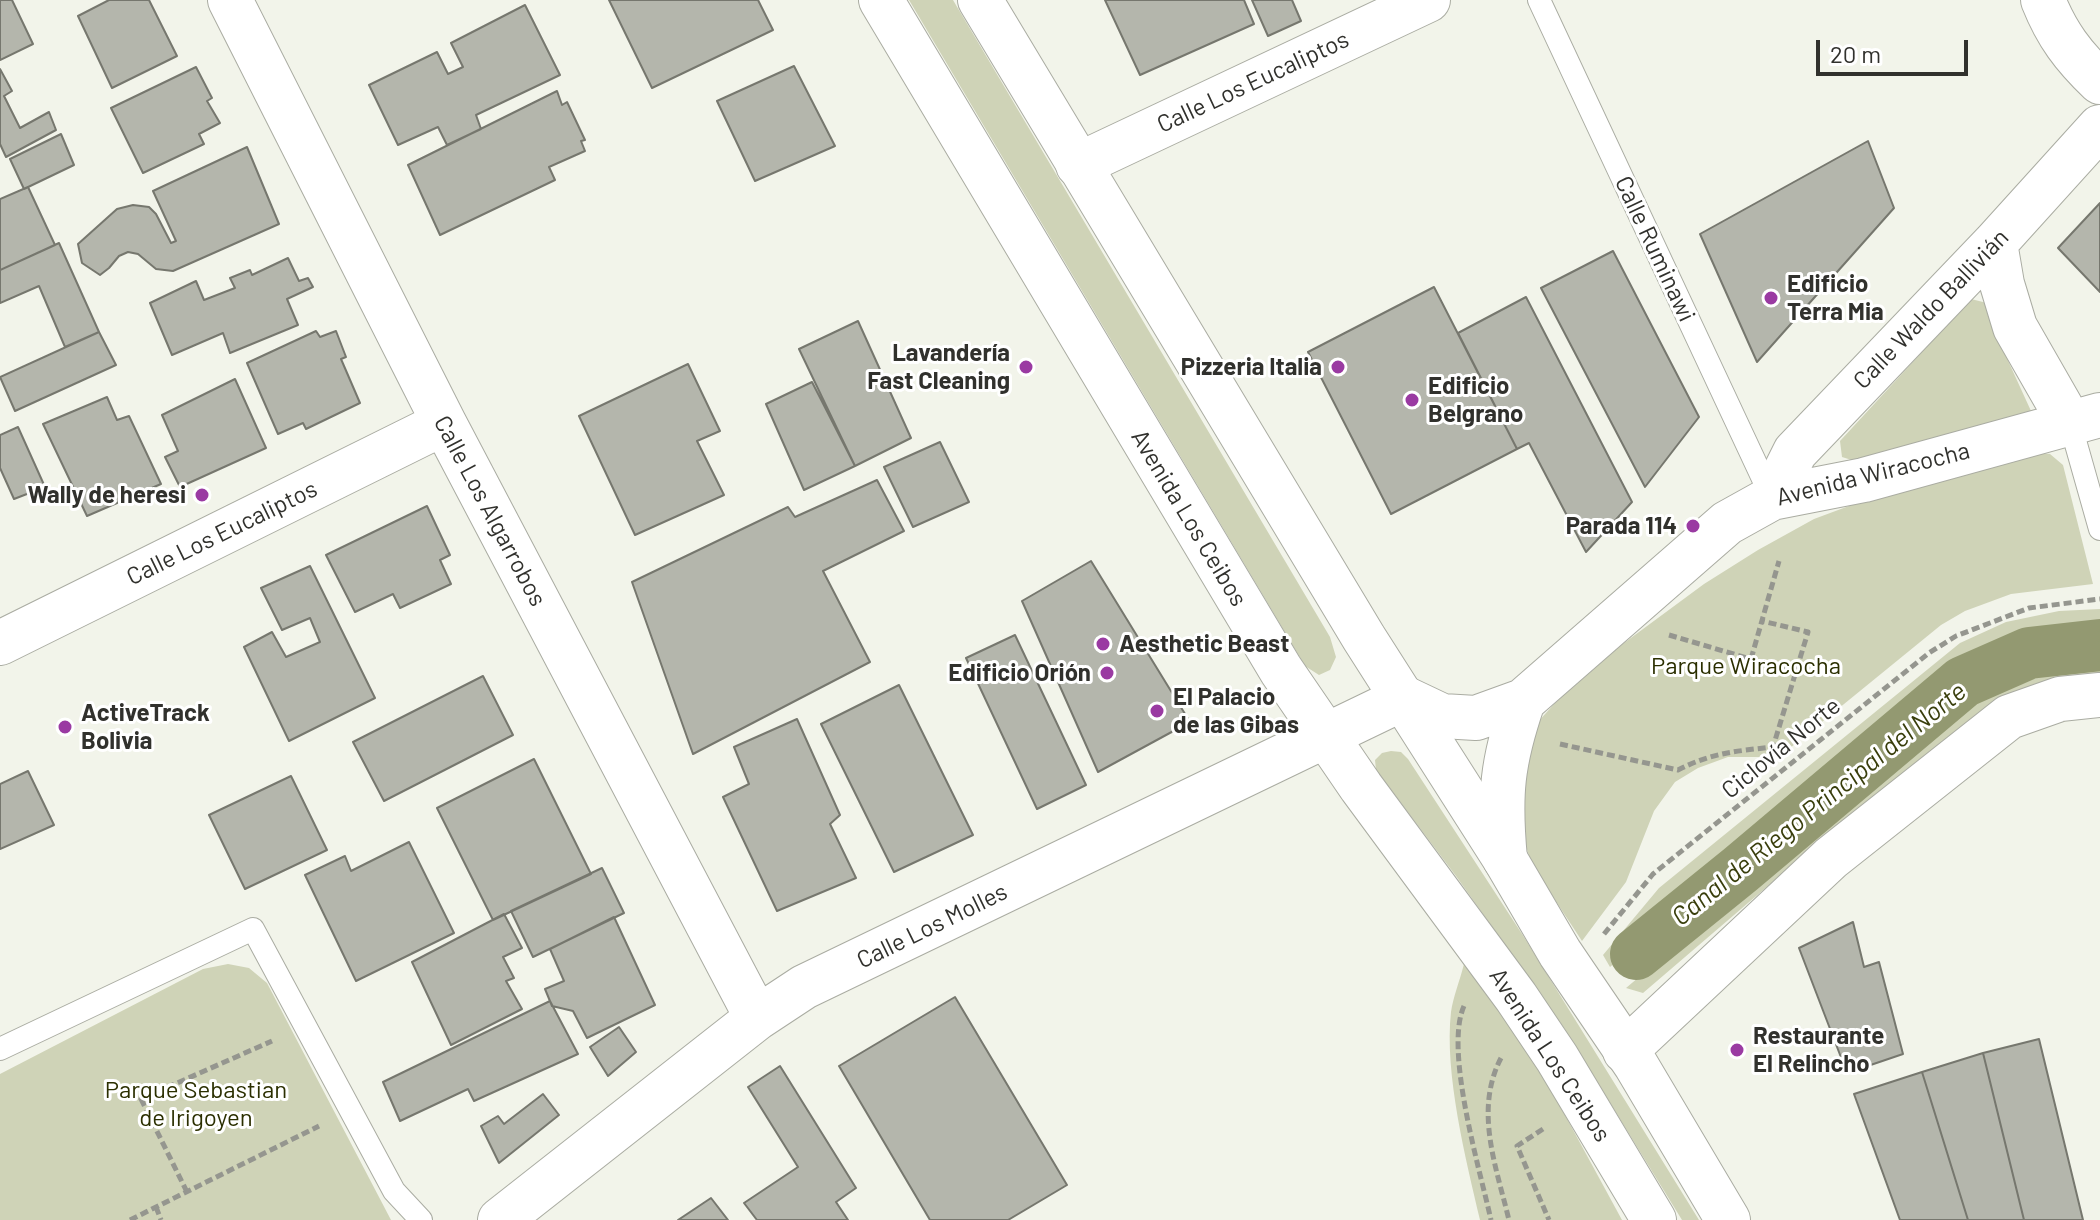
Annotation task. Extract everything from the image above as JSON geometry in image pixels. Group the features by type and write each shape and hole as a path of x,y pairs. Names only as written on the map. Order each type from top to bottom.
{"street":[{"name":"Calle Los Algarrobos","path":"230,0 444,423 757,1018"},
{"name":"Avenida Los Ceibos","path":"881,0 1265,643 1324,735 1516,997 1557,1058 1654,1220"},
{"path":"980,0 1364,638 1728,1220"},
{"name":"Calle Los Eucaliptos","path":"1078,165 1428,0"},
{"path":"2043,0 2050,19 2072,55 2100,82"},
{"name":"Calle Waldo Ballivián","path":"1772,498 1795,452 1995,243 2100,127"},
{"path":"1995,243 2002,284 2015,327 2085,419"},
{"name":"Avenida Wiracocha","path":"1404,698 1442,716 1476,718 1523,701 1727,523 1772,498 1864,480 2085,419"},
{"name":"Calle Los Eucaliptos","path":"0,643 444,423"},
{"path":"1625,1051 1831,858 2009,717 2060,699 2100,695"},
{"name":"Calle Los Molles","path":"500,1220 757,1018 804,987 1404,698"},
{"path":"1505,859 1501,811 1503,775 1508,745 1523,701"}],"lane":[{"name":"Calle Ruminawi","path":"1539,0 1772,498"},
{"path":"2085,419 2100,529"},
{"path":"0,1049 253,929 394,1191 421,1220"}],"path":[{"path":"1751,659 1779,561"},
{"name":"Ciclovía Norte","path":"1601,938 1653,874 1929,653 1956,636 2015,612 2100,599"},
{"path":"1546,740 1678,770 1701,758 1773,747 1808,632 1762,621"},
{"path":"1668,635 1795,672"},
{"path":"1465,1005 1458,1019 1459,1056 1467,1111 1491,1220"},
{"path":"187,1192 141,1099 284,1035"},
{"path":"1503,1055 1486,1104 1509,1220"},
{"path":"130,1220 351,1111"},
{"path":"1548,1125 1517,1146 1549,1220"},
{"path":"156,1207 161,1220"}],"green space":[{"path":"909,0 953,0 1330,637 1336,657 1330,670 1319,675 1305,666"},
{"path":"1971,299 1987,303 1994,330 2031,411 1858,462 1842,457 1840,441"},
{"name":"Parque Wiracocha","path":"2032,452 2050,454 2063,465 2093,584 2011,594 1965,611 1941,625 1779,757 1728,757 1698,768 1675,782 1654,811 1626,882 1582,941 1532,865 1518,810 1536,724 1556,702 1620,646 1704,584 1814,519 1857,503"},
{"path":"2100,609 2100,627 2034,636 1972,658 1610,967 1603,955 1659,888 1960,643 2006,622 2059,611"},
{"path":"2100,661 2100,681 1992,707 1783,873 1643,993 1626,988 1982,688 2022,670"},
{"path":"1401,752 1408,759 1524,937 1699,1220 1682,1220 1564,1028 1376,770 1375,760 1382,753"},
{"name":"Parque Sebastian de Irigoyen","path":"228,964 249,968 267,983 391,1220 0,1220 0,1074 203,969"},
{"path":"1464,964 1519,1038 1622,1220 1480,1220 1453,1089 1451,1062 1451,1012"}],"building":[{"path":"0,0 12,0 33,44 0,60"},
{"path":"109,0 149,0 177,56 112,88 78,16"},
{"path":"609,0 758,0 773,30 652,88"},
{"path":"1105,0 1244,0 1254,24 1140,75"},
{"path":"1252,0 1292,0 1301,21 1268,36"},
{"path":"525,5 560,75 476,115 481,129 447,145 438,127 398,145 369,85 437,52 448,74 463,67 451,43"},
{"path":"794,66 835,146 755,181 717,101"},
{"path":"196,67 212,98 207,101 220,123 199,134 204,144 143,173 111,108"},
{"path":"0,69 12,91 4,96 20,128 49,112 56,130 6,157 0,144"},
{"path":"557,91 562,105 567,102 585,140 581,141 585,151 549,167 555,180 440,235 408,165"},
{"path":"61,134 74,165 24,189 10,159"},
{"name":"Edificio Terra Mia","path":"1868,141 1894,208 1757,362 1700,234"},
{"path":"247,147 279,224 173,271 156,269 138,254 128,252 119,256 100,275 82,263 78,244 117,209 133,205 149,207 171,243 176,241 153,191"},
{"path":"28,187 55,245 0,270 0,199"},
{"path":"2100,203 2100,292 2058,248"},
{"path":"59,243 99,332 65,347 39,286 0,303 0,270"},
{"path":"1613,251 1699,417 1645,487 1541,288"},
{"path":"288,258 299,281 308,278 313,287 287,299 298,325 230,353 223,333 172,355 150,303 196,281 204,300 235,288 230,278 250,270 252,275"},
{"name":"Edificio Belgrano","path":"1434,287 1517,449 1391,514 1308,352"},
{"path":"1526,297 1632,502 1586,552 1529,443 1517,449 1458,333"},
{"path":"858,321 911,438 855,466 799,349"},
{"path":"316,331 320,337 336,331 346,357 341,359 360,403 306,429 303,423 278,434 247,363"},
{"path":"99,332 116,365 15,411 0,377"},
{"path":"688,364 720,431 697,441 724,495 635,535 579,416"},
{"path":"235,379 266,448 180,487 165,457 178,451 162,415"},
{"path":"812,382 855,466 804,490 766,404"},
{"path":"107,397 117,420 129,416 161,484 87,516 43,424"},
{"path":"18,427 45,487 14,499 0,468 0,435"},
{"path":"940,442 969,502 913,527 884,467"},
{"path":"877,480 904,531 823,571 870,662 693,754 632,582 788,507 795,517"},
{"path":"427,506 450,555 440,560 451,584 400,608 393,594 355,612 326,555"},
{"name":"Edificio Orión","path":"1091,561 1190,722 1098,772 1022,601"},
{"path":"310,566 375,698 289,741 244,647 272,632 286,657 320,642 310,618 282,630 261,588"},
{"path":"1015,635 1086,785 1037,809 966,658"},
{"path":"483,676 513,735 384,801 353,742"},
{"path":"899,685 973,835 894,872 821,724"},
{"path":"797,719 840,815 830,824 856,878 777,911 723,797 749,784 734,747"},
{"path":"534,759 591,874 493,920 437,808"},
{"path":"28,771 54,825 0,849 0,784"},
{"path":"291,776 327,850 245,889 209,815"},
{"path":"409,842 454,933 356,981 305,875 345,856 351,871"},
{"path":"602,868 624,913 533,957 511,911"},
{"path":"504,914 522,948 503,957 514,978 506,981 522,1009 451,1045 412,962"},
{"path":"614,917 655,1005 587,1038 573,1011 552,1006 545,989 564,981 550,949"},
{"path":"1853,922 1864,967 1879,962 1903,1054 1847,1073 1799,948"},
{"path":"955,997 1067,1185 1008,1220 930,1220 839,1066"},
{"path":"550,1001 578,1054 474,1101 468,1089 400,1121 383,1082"},
{"path":"619,1027 636,1052 608,1076 590,1047"},
{"path":"2039,1039 2083,1220 2024,1220 1983,1053"},
{"path":"1983,1053 2024,1220 1968,1220 1922,1072"},
{"path":"780,1066 856,1188 836,1202 848,1220 757,1220 744,1203 798,1167 748,1087"},
{"path":"1922,1072 1968,1220 1900,1220 1854,1094"},
{"path":"543,1094 559,1115 499,1163 481,1126 498,1116 504,1124"},
{"path":"711,1198 728,1220 678,1220"}],"waterway":[{"name":"Canal de Riego Principal del Norte","path":"1636,954 1963,682 2029,653 2100,645"}],"place":[{"name":"Edificio Terra Mia","path":"1771,298"},
{"name":"Lavandería Fast Cleaning","path":"1026,367"},
{"name":"Pizzeria Italia","path":"1338,367"},
{"name":"Edificio Belgrano","path":"1412,400"},
{"name":"Wally de heresi","path":"202,495"},
{"name":"Parada 114","path":"1693,526"},
{"name":"Aesthetic Beast","path":"1103,644"},
{"name":"Edificio Orión","path":"1107,673"},
{"name":"El Palacio de las Gibas","path":"1157,711"},
{"name":"ActiveTrack Bolivia","path":"65,727"},
{"name":"Restaurante El Relincho","path":"1737,1050"}]}
